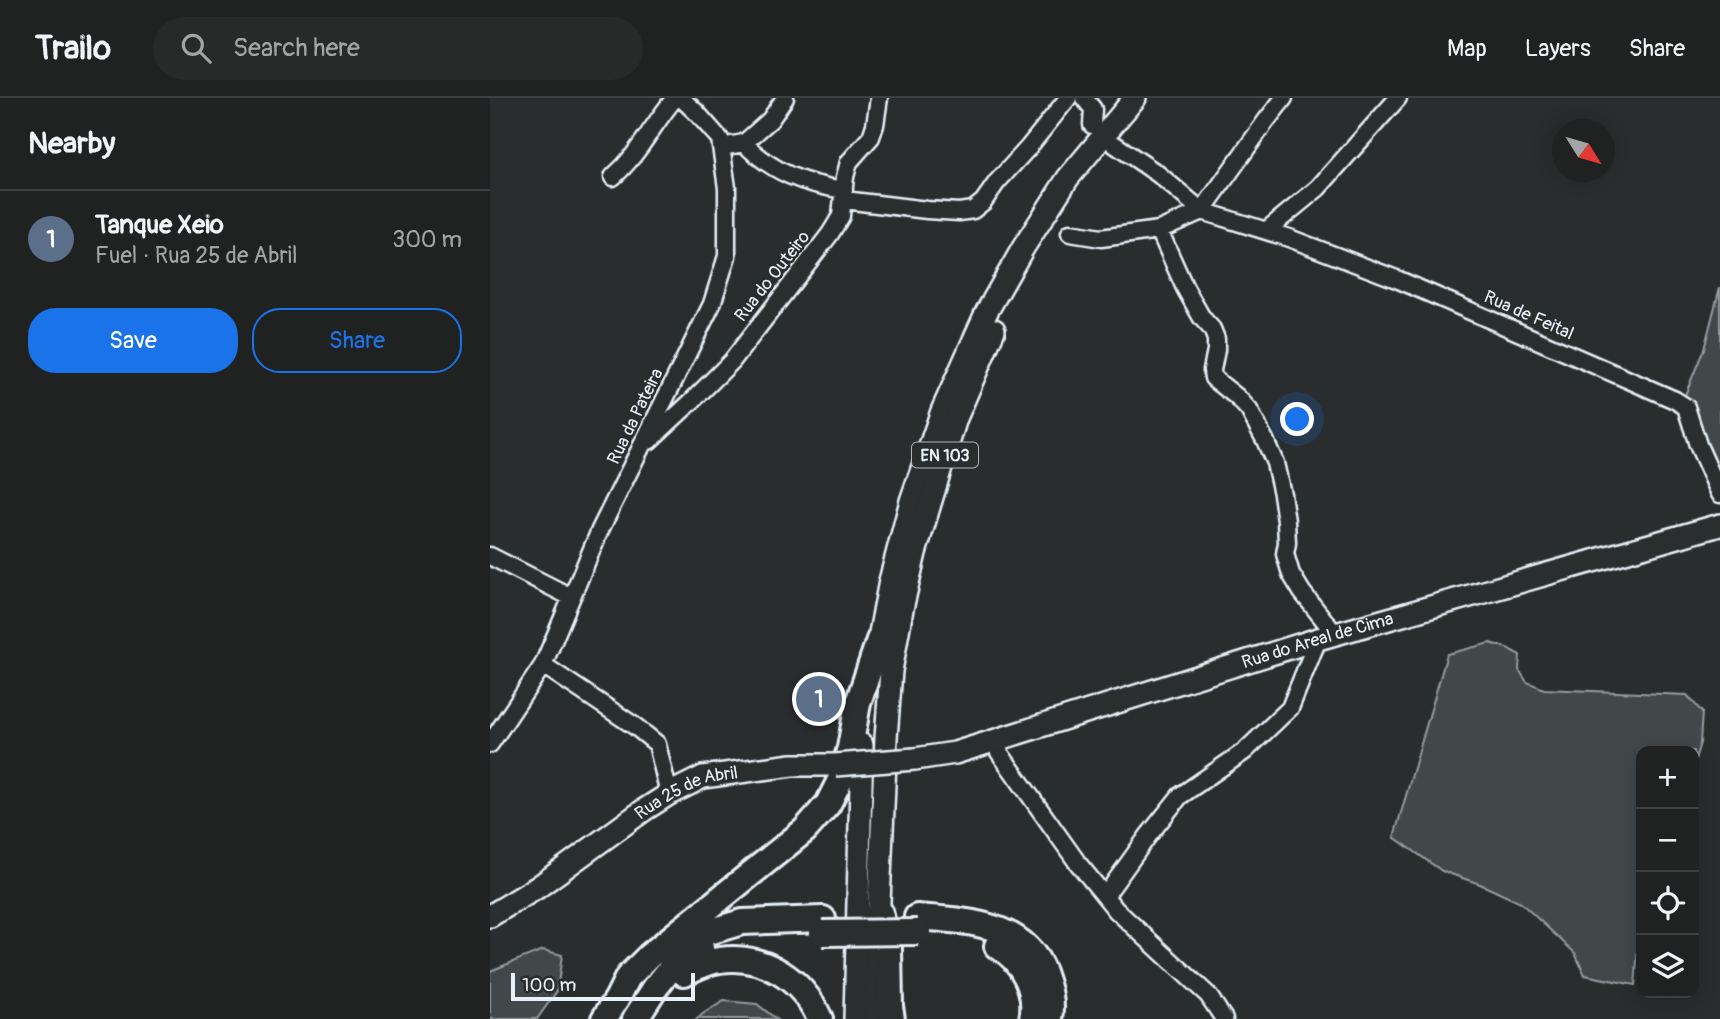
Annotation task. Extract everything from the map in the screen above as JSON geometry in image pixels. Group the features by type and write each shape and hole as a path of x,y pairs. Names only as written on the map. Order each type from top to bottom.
{"highway":[{"path":"610,1009 628,977 649,956 805,830 828,804 841,778 850,748 858,703 879,640"},
{"path":"880,912 889,949 892,1019"},
{"path":"610,1009 654,962 702,934 743,922 823,926 917,925 955,920 986,925 1009,934 1027,948 1040,966 1051,992 1050,1019"},
{"path":"917,925 980,939 1001,948 1016,960 1027,978 1032,994 1032,1019"},
{"path":"635,1019 675,963 707,946 740,936 823,926"},
{"path":"655,988 716,960 738,959 765,965 783,974 800,988 814,1005 820,1019"}],"main road":[{"name":"EN 103","path":"855,1019 862,733 890,581 911,501 942,411 986,313 1023,248 1068,178 1129,105"},
{"name":"EN 103","path":"874,1019 891,671 915,553 956,418 997,322 1074,183 1129,105"},
{"name":"Rua do Areal de Cima","path":"915,759 955,753 1327,636 1720,525"},
{"name":"Rua 25 de Abril","path":"490,916 538,887 669,793 703,777 792,765 915,759"}],"street":[{"name":"Rua da Pateira","path":"490,744 542,665 600,530 712,304 727,256 727,188 720,139 697,113 678,98"},
{"path":"613,177 628,164 666,110 678,98"},
{"path":"721,147 744,143 770,120 785,98"},
{"name":"Rua do Outeiro","path":"641,449 732,361 830,234 841,216 849,162 871,137 876,125 879,98"},
{"path":"744,143 758,157 799,181 844,195 927,210 959,212 973,210 983,202 996,182 1028,148 1068,98"},
{"path":"1084,98 1093,109 1092,125"},
{"path":"1070,233 1101,238 1159,230 1202,211 1284,98"},
{"path":"1267,230 1318,188 1398,98"},
{"path":"1114,144 1158,174 1202,211"},
{"name":"Rua de Feital","path":"1202,211 1267,230 1399,280 1675,400 1686,407 1698,445 1720,494"},
{"path":"1105,896 1180,796 1245,751 1290,708 1327,636 1291,574 1285,554 1286,521 1275,463 1249,410 1213,378 1216,339 1185,288 1159,230"},
{"path":"490,556 571,597"},
{"path":"542,665 636,727 657,744 669,793"},
{"path":"993,740 1077,862 1116,910 1208,995 1224,1019"}],"shaded area":[{"path":"1720,287 1720,472 1685,395 1704,349"},
{"path":"1490,643 1520,655 1519,670 1527,682 1544,689 1687,695 1702,712 1699,746 1636,746 1635,985 1585,975 1575,953 1521,903 1480,884 1442,871 1394,837 1447,654"},
{"path":"543,950 562,955 557,991 537,1019 490,1019 490,971"},
{"path":"724,1001 757,1004 776,1019 697,1019"}],"place":[{"name":"Tanque Xeio","path":"819,699"}]}
